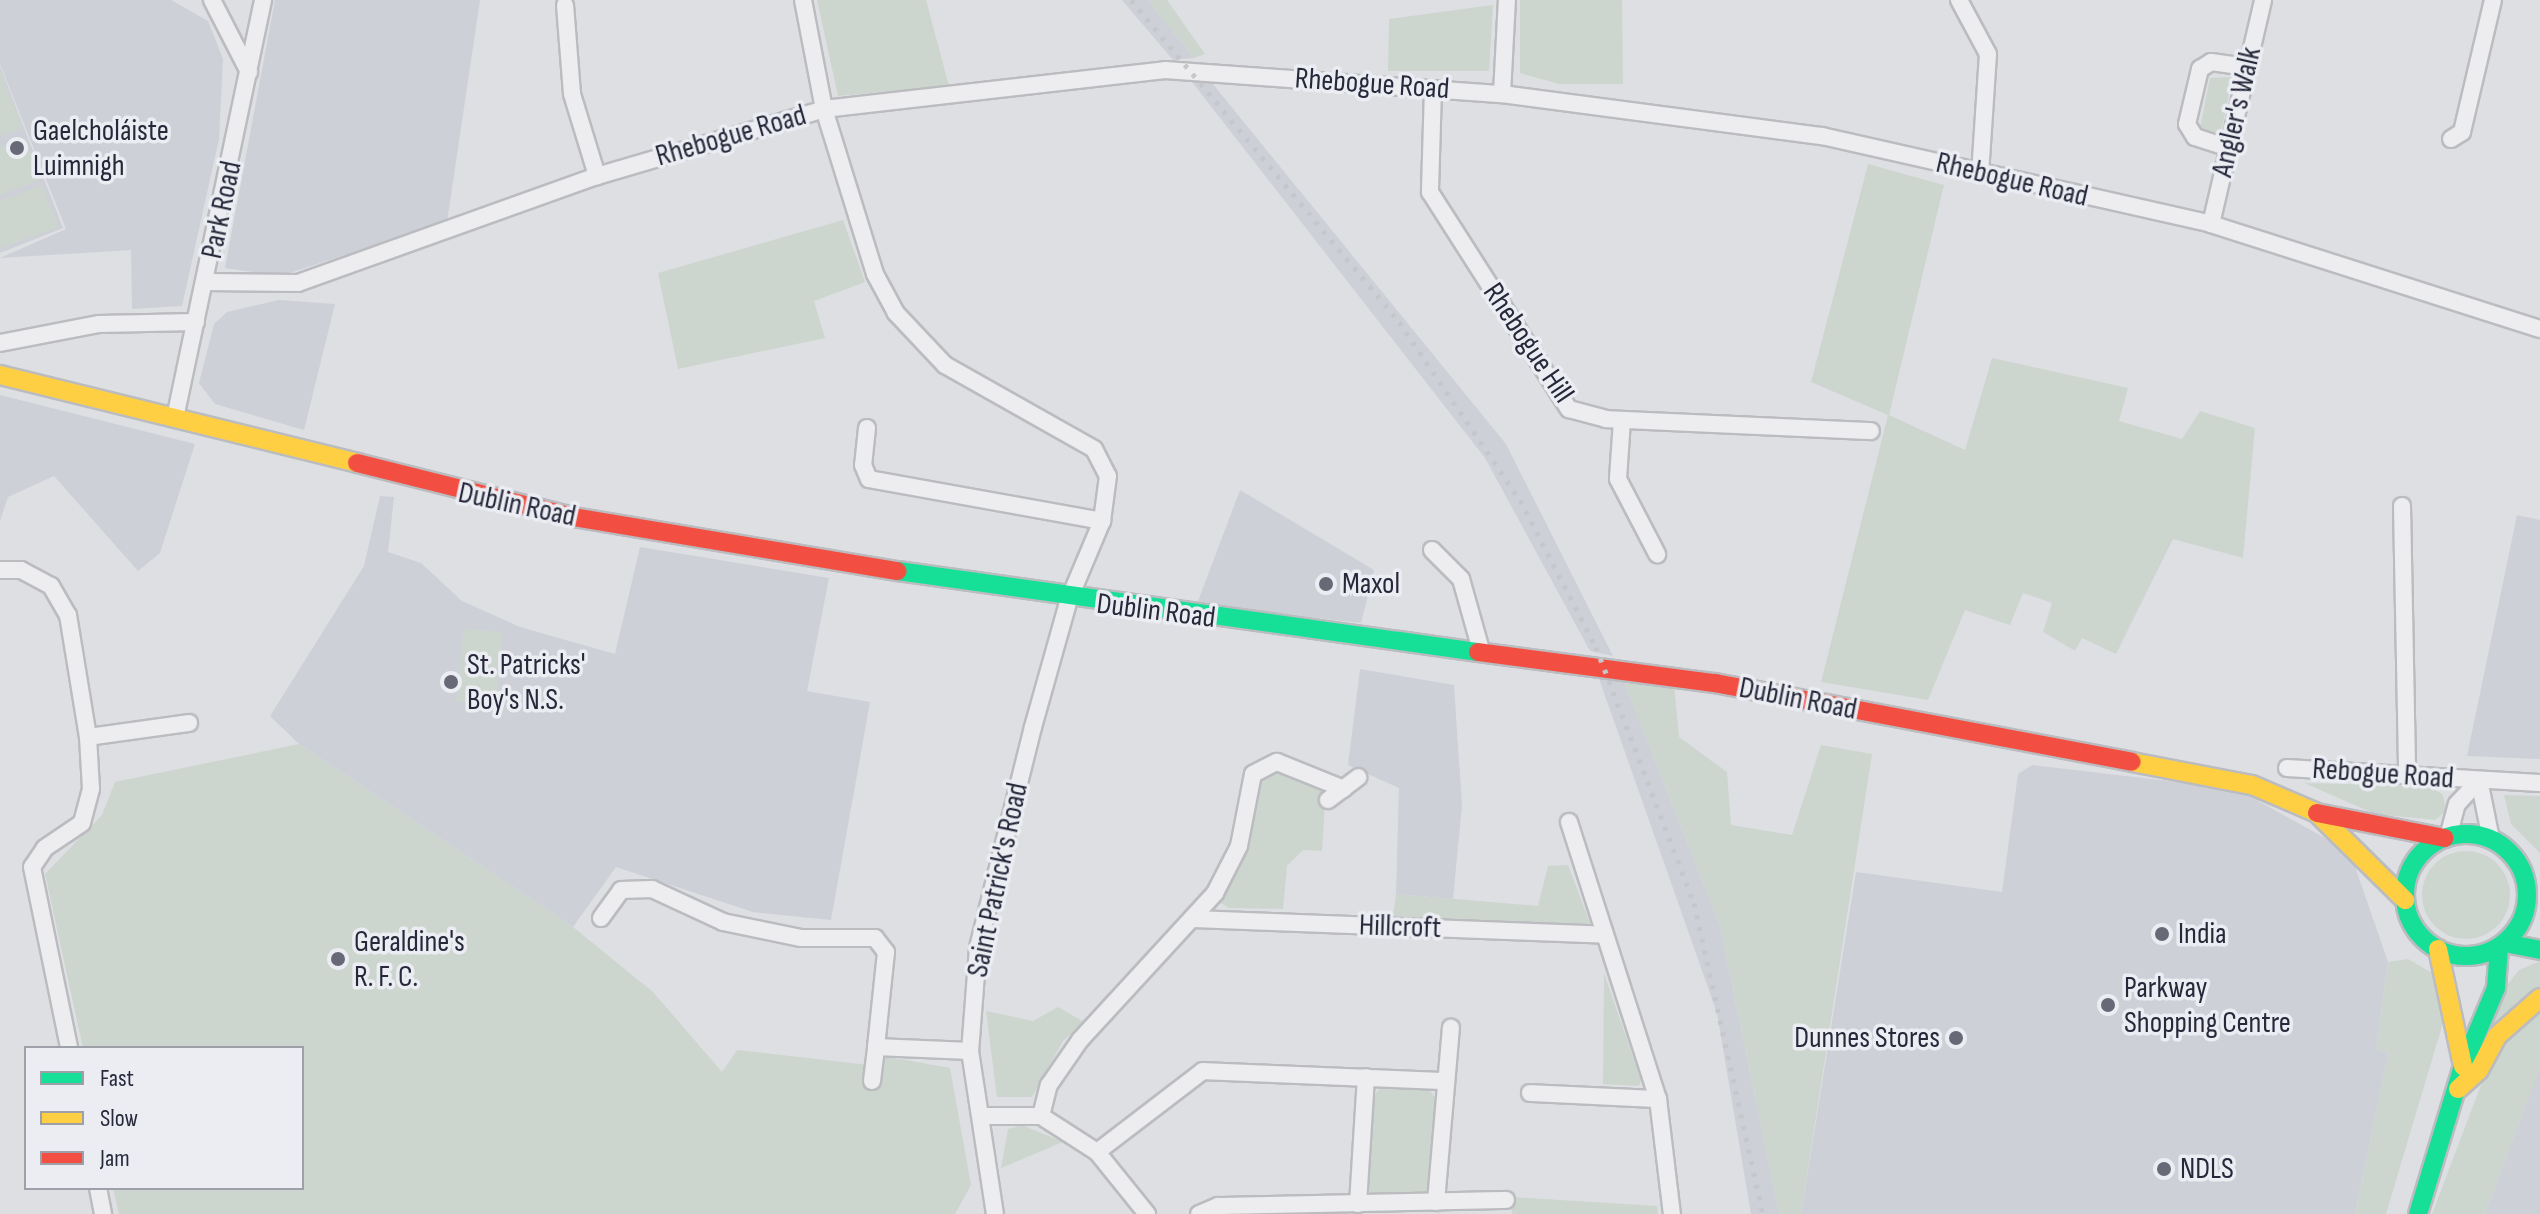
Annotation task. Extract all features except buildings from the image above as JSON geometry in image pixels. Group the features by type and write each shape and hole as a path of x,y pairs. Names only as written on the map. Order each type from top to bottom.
{"main road":[{"name":"Dublin Road","path":"0,375 574,517 1069,599 1481,650 1743,688 2214,777 2317,813 2446,837"},
{"path":"2317,813 2405,900 2412,922 2438,949 2458,955 2502,945 2540,950"},
{"path":"2405,900 2411,869 2446,837 2491,839 2540,892"},
{"path":"2418,1214 2463,1066 2496,988 2502,945 2525,913 2525,878"},
{"path":"2438,949 2463,1066"},
{"path":"2458,1089 2479,1070 2497,1036 2540,998"}],"street":[{"path":"212,0 249,73"},
{"name":"Park Road","path":"175,418 206,282 262,0"},
{"name":"Saint Patrick's Road","path":"803,0 824,109 875,274 896,313 945,365 1094,449 1108,476 1102,521 1069,599 978,948 970,1051 995,1214"},
{"path":"1502,94 1507,0"},
{"path":"1959,0 1988,54 1980,173"},
{"name":"Angler's Walk","path":"2211,224 2263,0"},
{"path":"2451,139 2462,132 2493,0"},
{"path":"565,5 572,94 597,176"},
{"path":"2229,148 2195,137 2187,124 2193,96 2200,69 2211,62 2247,67"},
{"name":"Rhebogue Road","path":"206,282 298,283 597,176 824,109 1165,70 1502,94 1822,136 2211,224 2540,329"},
{"name":"Rhebogue Hill","path":"1433,89 1430,192 1569,409 1622,420 1871,431"},
{"path":"0,343 99,324 196,322"},
{"path":"1622,420 1618,479 1657,554"},
{"path":"867,428 863,465 869,479 1102,521"},
{"path":"2402,506 2407,775"},
{"path":"1432,550 1461,579 1481,650"},
{"path":"0,570 21,570 51,586 68,615 88,737 91,789 82,823 45,848 32,867 69,1046"},
{"path":"88,737 189,723"},
{"path":"1041,1116 1049,1085 1080,1040 1123,999 1157,950 1195,919 1239,846 1253,774 1277,762 1344,789"},
{"name":"Rebogue Road","path":"2287,768 2540,783"},
{"path":"1328,800 1358,777"},
{"name":"Rebogue Road","path":"2446,837 2457,804 2479,780"},
{"name":"Rebogue Road","path":"2479,780 2491,839"},
{"path":"1569,822 1658,1099 1672,1214"},
{"path":"601,918 621,890 652,889 723,922 801,938 875,938 886,952 872,1081"},
{"name":"Hillcroft","path":"1195,919 1605,935"},
{"path":"1436,1202 1451,1028"},
{"path":"876,1047 970,1051"},
{"path":"1097,1152 1203,1071 1446,1081"},
{"path":"1358,1204 1366,1077"},
{"path":"1530,1093 1658,1099"},
{"path":"981,1116 1041,1116 1097,1152 1147,1214"},
{"path":"98,1190 99,1213"},
{"path":"1199,1214 1218,1206 1506,1200"}],"shaded area":[{"path":"0,0 171,0 208,21 223,59 219,139 182,306 132,309 131,250 0,258 66,229 0,64"},
{"path":"275,0 480,0 447,222 280,276 225,268"},
{"path":"817,0 926,0 949,86 838,96"},
{"path":"1122,0 1148,0 1194,58 1173,60"},
{"path":"1148,0 1167,0 1205,54 1194,58"},
{"path":"1520,0 1622,0 1623,84 1559,84 1520,73"},
{"path":"1493,5 1489,71 1388,71 1389,19"},
{"name":"Gaelcholáiste Luimnigh","path":"0,66 63,228 0,253"},
{"path":"0,70 23,128 0,136"},
{"path":"2232,77 2223,124 2218,134 2207,133 2200,128 2210,78"},
{"path":"1192,82 1212,83 1506,444 1613,656 1590,651 1485,458"},
{"path":"25,139 40,180 0,195 0,148"},
{"path":"1868,164 1944,185 1889,415 1965,450 1992,358 2128,388 2119,421 2182,439 2200,411 2255,428 2243,558 2173,539 2116,654 2082,638 2075,651 2043,632 2052,603 2023,593 2010,625 1965,610 1928,700 1821,682 1888,415 1811,382"},
{"path":"42,185 58,227 0,248 0,201"},
{"path":"843,220 865,282 814,301 825,338 678,369 658,273"},
{"path":"279,300 335,304 304,430 215,404 199,383 214,324 227,312"},
{"path":"0,395 195,444 160,553 138,571 54,476 8,497 0,521"},
{"path":"1240,490 1374,570 1361,623 1197,604"},
{"path":"380,496 394,497 388,552 421,563 462,601 520,627 615,654 640,547 829,578 807,691 870,702 831,920 753,912 616,867 573,927 299,744 270,716 364,566"},
{"path":"2517,515 2540,520 2540,759 2467,756"},
{"path":"464,628 503,633 495,706 456,701"},
{"path":"1360,669 1454,685 1462,805 1453,899 1396,894 1399,788 1348,765"},
{"path":"1597,673 1623,679 1720,926 1779,1214 1751,1214 1717,1013"},
{"path":"1623,679 1674,684 1679,737 1727,772 1731,825 1792,835 1821,745 1872,754 1801,1214 1779,1214 1720,926"},
{"name":"Geraldine's R. F. C.","path":"299,744 573,927 653,992 722,1072 737,1050 869,1065 889,1057 950,1068 971,1185 955,1214 119,1214 113,1190 304,1190 304,1046 83,1046 45,874 102,815 115,782"},
{"name":"Parkway Shopping Centre","path":"2032,765 2237,789 2350,852 2388,962 2376,1049 2388,1053 2355,1214 1801,1214 1856,872 2002,892 2018,774"},
{"path":"1273,772 1326,786 1322,851 1303,850 1287,866 1283,909 1229,908 1221,903 1261,781"},
{"path":"2304,783 2430,786 2443,795 2446,811 2435,820 2375,814"},
{"path":"2504,795 2540,796 2540,853 2511,824"},
{"path":"2466,851 2483,855 2497,864 2506,878 2510,895 2506,912 2497,926 2483,935 2466,939 2449,935 2435,926 2426,912 2422,895 2426,878 2435,864 2449,855"},
{"path":"1568,865 1590,923 1585,927 1393,917 1396,894 1538,906 1548,866"},
{"path":"2408,959 2432,973 2448,1006 2386,1214 2355,1214 2388,1053 2376,1049 2388,962"},
{"path":"2540,961 2540,992 2490,1026 2504,989 2519,970"},
{"path":"1604,973 1641,1080 1639,1086 1603,1084"},
{"path":"1058,1007 1084,1022 1063,1041 1032,1097 997,1097 986,1011 1033,1021"},
{"path":"2540,1009 2540,1066 2485,1214 2432,1214 2492,1056"},
{"path":"2540,1066 2540,1214 2485,1214"},
{"path":"1382,1087 1428,1089 1438,1100 1430,1188 1420,1197 1373,1196 1365,1186 1373,1096"},
{"path":"1022,1125 1063,1142 1001,1168 1008,1129"},
{"path":"1512,1197 1657,1206 1658,1214 1512,1214"}],"railway":[{"path":"1131,0 1399,322 1520,500 1596,647 1694,903 1763,1214"}],"traffic: fast":[{"path":"898,571 1478,652"},
{"path":"2466,834 2489,839 2509,852 2522,872 2527,895 2522,918 2509,938 2489,951 2466,956 2443,951 2423,938 2410,918 2405,895 2410,872 2423,852 2443,839 2466,834"},
{"path":"2505,943 2540,950"},
{"path":"2418,1214 2463,1066 2496,988 2499,947"}],"traffic: slow":[{"path":"0,375 357,463"},
{"path":"2132,762 2252,785 2317,813 2405,900"},
{"path":"2438,949 2463,1066"},
{"path":"2458,1089 2479,1070 2497,1036 2540,998"}],"traffic: jam":[{"path":"357,463 574,517 898,571"},
{"path":"1478,652 1715,683 2132,762"},
{"path":"2317,813 2445,838"}],"place":[{"name":"Gaelcholáiste Luimnigh","path":"17,148"},
{"name":"Maxol","path":"1326,584"},
{"name":"St. Patricks' Boy's N.S.","path":"451,682"},
{"name":"India","path":"2162,934"},
{"name":"Geraldine's R. F. C.","path":"338,959"},
{"name":"Parkway Shopping Centre","path":"2108,1005"},
{"name":"Dunnes Stores","path":"1956,1038"},
{"name":"NDLS","path":"2164,1169"}]}
